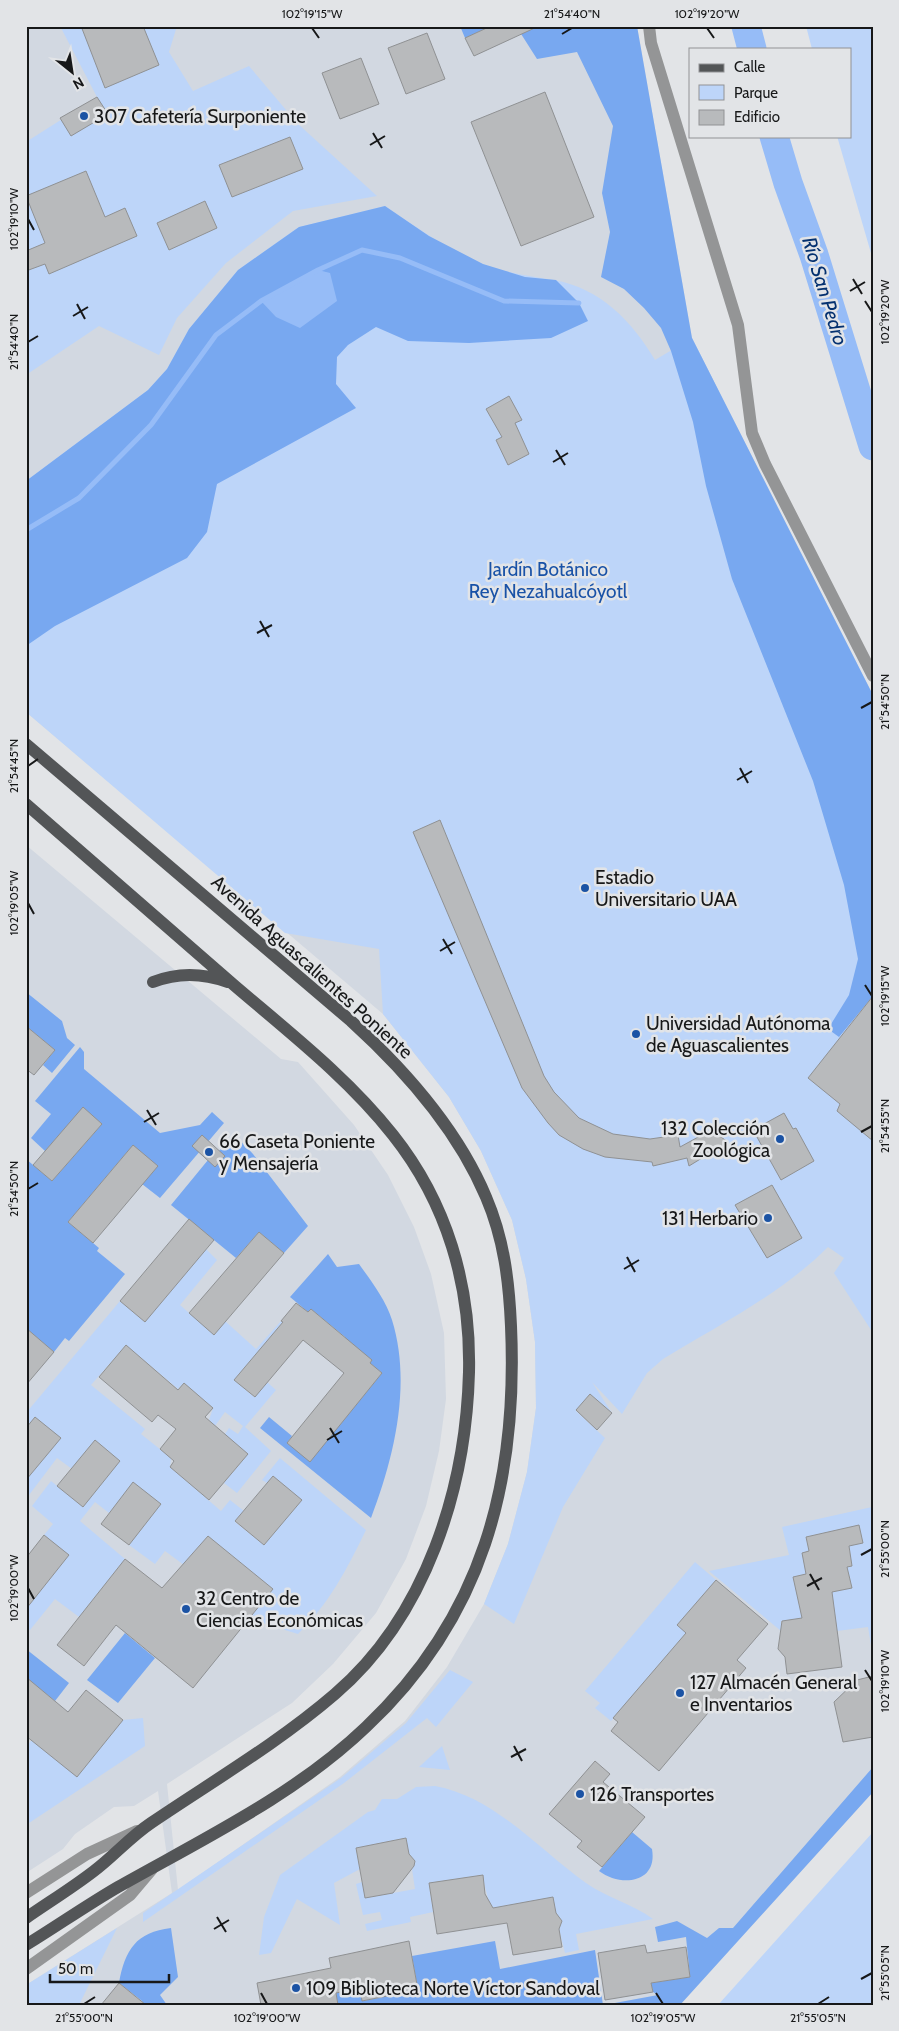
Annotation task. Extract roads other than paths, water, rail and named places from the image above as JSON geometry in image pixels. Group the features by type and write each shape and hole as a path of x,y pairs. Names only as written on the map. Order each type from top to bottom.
{"main road":[{"name":"Avenida Aguascalientes Poniente","path":"26,744 376,1044 432,1108 474,1172 495,1220 507,1272 510,1299 513,1390 507,1451 494,1513 478,1566 453,1617 407,1683 388,1706 347,1744 305,1776 240,1818 116,1888 26,1945"},
{"path":"26,804 336,1073 376,1114 423,1178 451,1241 462,1286 469,1364 466,1428 454,1487 437,1542 414,1592 387,1636 338,1692 280,1737 139,1830 96,1870 26,1918"},
{"path":"153,982 177,975 205,975 234,985"}],"street":[{"path":"649,26 651,43 738,325 752,433 765,464 873,676"},
{"path":"26,1893 87,1854 139,1830"},
{"path":"26,1969 130,1895 152,1869"}],"waterway":[{"name":"Río San Pedro","path":"746,26 752,48"},
{"name":"Río San Pedro","path":"775,138 788,183 814,255 873,446"},
{"path":"26,530 79,498 151,425 216,335 261,301 318,270 362,250 400,258 504,301 579,303"}],"place":[{"name":"307 Cafetería Surponiente","path":"84,116"},
{"name":"Estadio Universitario UAA","path":"585,888"},
{"name":"Universidad Autónoma de Aguascalientes","path":"636,1034"},
{"name":"132 Colección Zoológica","path":"780,1139"},
{"name":"66 Caseta Poniente y Mensajería","path":"209,1152"},
{"name":"131 Herbario","path":"768,1218"},
{"name":"32 Centro de Ciencias Económicas","path":"186,1609"},
{"name":"127 Almacén General e Inventarios","path":"680,1693"},
{"name":"126 Transportes","path":"580,1794"},
{"name":"109 Biblioteca Norte Víctor Sandoval","path":"296,1988"}],"park label":[{"name":"Jardín Botánico Rey Nezahualcóyotl","path":"548,580"}]}
